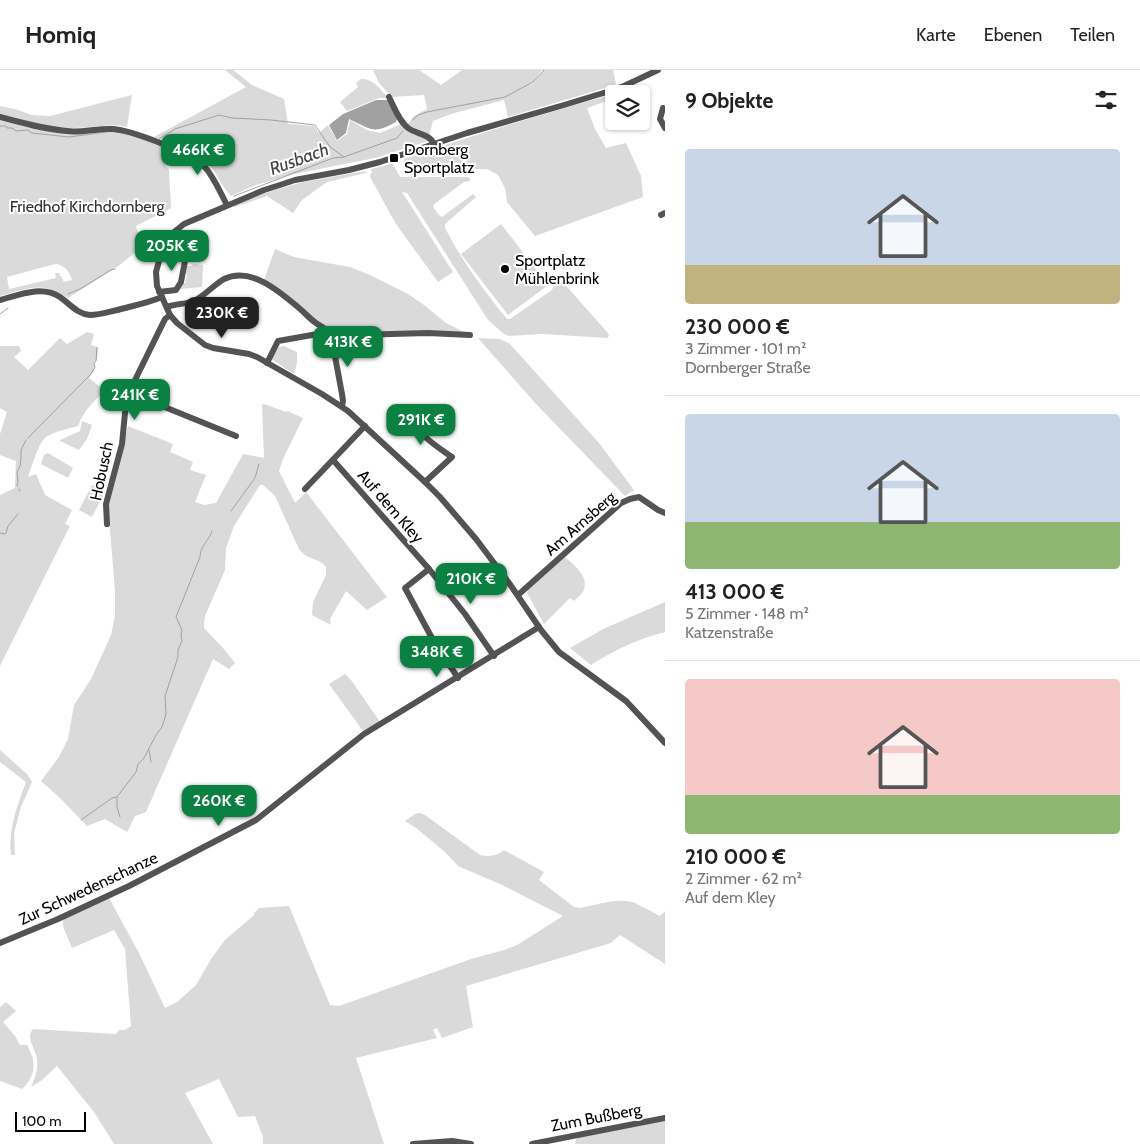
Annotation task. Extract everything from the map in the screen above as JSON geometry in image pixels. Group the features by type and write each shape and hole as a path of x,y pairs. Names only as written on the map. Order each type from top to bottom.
{"street":[{"path":"658,70 610,91 476,130 380,162 350,170 287,182 227,205 184,224 174,232 156,268 156,282 170,315 177,323 205,345 249,354 267,363 342,406 366,426 440,497 476,539 559,652 626,702 665,743"},
{"path":"389,97 402,122 407,127 431,139 434,144"},
{"path":"663,108 660,119 665,128"},
{"path":"0,117 44,128 70,132 114,129 168,146 203,165 227,205"},
{"path":"0,300 32,292 49,292 82,313 90,315 102,313 142,304 176,290 181,282 185,261"},
{"path":"167,307 194,301 225,279 238,276 258,280 280,292 329,332 342,394 342,406"},
{"name":"Hobusch","path":"107,524 106,504 122,444 130,393 165,319 170,315"},
{"path":"267,363 278,341 329,332 355,335 428,333 470,335"},
{"path":"130,393 236,436"},
{"path":"411,408 414,421 420,430 432,443 452,456 425,482"},
{"path":"305,489 366,426"},
{"name":"Auf dem Kley","path":"333,460 429,569 465,614 494,656"},
{"name":"Am Arnsberg","path":"518,595 621,503 639,496 665,513"},
{"path":"429,569 404,588 433,640 458,678"},
{"name":"Zur Schwedenschanze","path":"0,943 129,886 256,820 357,739 539,627"},
{"name":"Zum Bußberg","path":"532,1144 665,1118"},
{"path":"413,1144 452,1141 471,1144"}],"green space":[{"path":"225,70 233,70 252,85 284,99 288,124 314,126 319,133 328,125 337,141 347,134 350,120 367,130 380,133 401,124 428,141 375,158 294,174 256,185 231,196 203,158 183,146 154,137 246,87"},
{"path":"373,70 419,70 441,85 462,70 542,70 529,85 532,84 545,70 613,70 616,84 605,85 605,88 595,91 508,117 504,100 451,114 433,121 429,137 407,125 414,116 427,109 424,95 392,97 379,83"},
{"path":"361,79 373,82 388,98 379,98 347,111 340,102 358,87 356,83"},
{"path":"132,95 127,127 60,127 34,123 0,114 0,106 32,115 50,116"},
{"path":"605,97 605,102 587,108 595,129 606,148 626,143 641,176 643,197 535,236 507,202 505,188 498,175 487,169 408,170 403,165 404,159"},
{"name":"Friedhof Kirchdornberg","path":"0,119 44,131 122,132 166,148 165,165 169,170 171,208 136,226 142,247 117,267 68,298 59,292 42,288 27,289 0,296","holes":["55,264 61,265 66,269 72,280 64,282 59,273 55,273 56,278 9,289 7,277"]},
{"path":"393,164 401,177 468,177 470,179 470,181 464,182 434,204 433,207 442,217 473,194 476,197 445,224 445,228 474,275 507,319 510,319 552,290 555,283 561,280 607,332 608,338 542,334 509,336 504,334 488,320 407,193 402,192 453,272 438,282 396,224 370,177 371,169"},
{"path":"365,171 366,173 327,182 302,200 293,213 267,196 234,206 265,193 303,182"},
{"name":"Sportplatz Mühlenbrink","path":"501,224 548,285 508,315 461,254"},
{"path":"275,249 294,257 350,267 370,275 408,294 446,323 464,332 359,333 331,330 264,280"},
{"path":"193,264 203,265 202,287 181,289 187,275 185,273 186,266 192,266"},
{"path":"87,332 94,334 91,345 98,347 94,371 89,378 105,391 86,411 78,426 55,433 44,439 28,477 36,474 45,495 72,510 65,524 70,526 0,666 0,495 15,488 16,461 0,455 0,434 7,412 0,408 0,346 19,346 21,351 14,357 28,370 60,338 67,344"},
{"path":"478,338 500,339 510,344 599,443 634,490 625,496 536,404"},
{"path":"284,346 297,352 294,374 271,359 279,347"},
{"path":"264,404 303,418 279,471 295,503 306,492 387,597 367,610 346,591 330,619 331,625 312,615 313,602 326,575 326,567 302,553 275,496 263,485 260,485 234,526 226,548 225,570 205,616 204,623 204,628 235,663 229,669 213,659 146,812 135,816 127,832 105,819 87,826 41,781 59,757 68,739 74,705 91,679 111,635 115,615 115,591 108,505 128,426 173,444 170,452 193,462 190,470 206,475 195,502 204,505 216,503 243,454 264,458 262,405"},
{"path":"82,421 92,425 87,439 79,450 60,441 80,431"},
{"path":"48,453 73,468 68,478 41,464 44,455"},
{"path":"92,485 105,492 92,517 79,510"},
{"path":"564,556 582,575 585,584 584,589 574,601 570,598 544,624 527,593"},
{"path":"665,602 665,632 645,638 608,654 591,665 570,648 603,629"},
{"path":"345,674 380,722 363,731 329,684"},
{"path":"0,750 27,774 32,782 21,807 14,833 15,855 11,855 10,846 12,827 26,782 0,762"},
{"path":"420,813 480,855 493,856 504,850 544,872 539,880 574,907 580,908 608,902 628,901 660,916 665,911 665,964 620,935 611,943 466,986 473,1027 442,1038 437,1028 433,1030 437,1038 356,1058 384,1144 263,1144 263,1137 255,1116 238,1117 219,1079 185,1093 213,1144 114,1144 94,1112 57,1066 31,1087 36,1074 37,1063 30,1040 33,1029 116,1034 119,1030 125,1030 131,1026 125,949 114,930 72,948 63,926 63,919 109,898 139,953 165,1008 177,1002 196,985 225,940 254,915 259,908 289,906 330,1005 339,1006 471,959 517,945 563,916 502,885 458,866 445,852 405,821"},
{"path":"6,1002 16,1011 3,1022 20,1045 27,1045 33,1062 33,1073 22,1089 0,1081 0,1007"},
{"path":"665,1120 665,1144 575,1144 576,1139 579,1137"}],"shaded area":[{"path":"376,100 388,100 397,119 396,122 382,128 372,129 349,119 346,133 337,140 329,125 343,114"}],"waterway":[{"path":"413,120 418,115 427,112 505,97 533,82 544,70"},
{"path":"159,139 175,129 219,115 232,118 271,120 315,125 330,147 344,157 397,138 403,131"},
{"path":"0,126 6,126 16,131 28,130 32,133 69,137 106,132"},
{"name":"Rusbach","path":"234,196 333,158 344,157"},
{"path":"68,294 115,269"},
{"path":"0,314 8,308"},
{"name":"Rusbach","path":"28,438 91,374 95,367 97,348"},
{"name":"Rusbach","path":"18,487 17,472 20,466 21,450 26,440"},
{"path":"231,511 255,478 259,464"},
{"name":"Rusbach","path":"0,533 6,533 8,526 18,514"},
{"path":"81,820 112,798 117,797 136,772 138,764 144,758 162,727 166,714 165,696 182,641 182,630 176,617 200,557 201,550 212,531"},
{"path":"149,750 151,762"},
{"path":"117,798 120,817"}],"place":[{"name":"Dornberg Sportplatz","path":"394,158"},
{"name":"Sportplatz Mühlenbrink","path":"505,269"}]}
